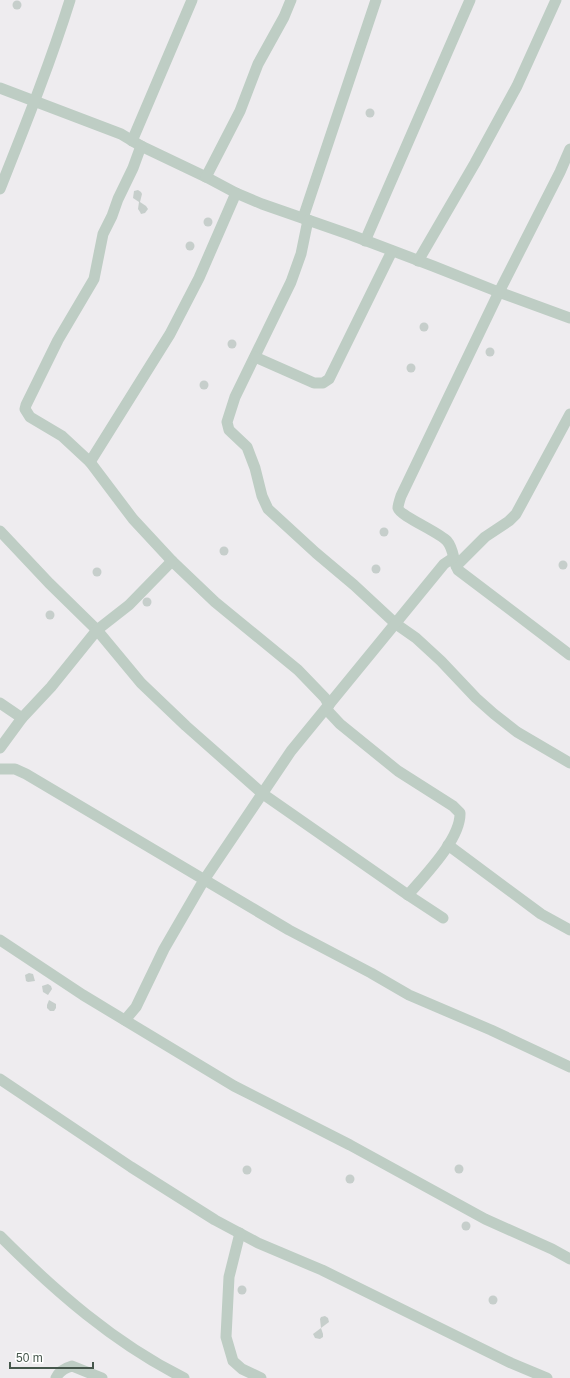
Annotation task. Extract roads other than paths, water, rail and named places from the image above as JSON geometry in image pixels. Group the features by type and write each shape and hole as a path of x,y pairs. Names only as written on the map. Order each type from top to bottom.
{"street":[{"path":"0,189 35,101 59,36 70,0"},
{"path":"192,0 137,144 134,168 118,198 112,216 103,234 94,279 58,340 25,409 30,417 62,436 90,462 134,519 172,561 215,602 298,670 325,698 327,707 340,724 398,771 453,806 460,813 460,820 443,854 408,895"},
{"path":"206,177 240,111 258,64 284,17 291,0"},
{"path":"376,0 306,219 301,254 292,282 235,397 227,422 229,430 247,447 264,502 268,509 396,624 416,638 442,660 476,698 517,732 570,763"},
{"path":"365,241 470,0"},
{"path":"418,261 475,163 517,86 556,0"},
{"path":"0,88 121,134 137,144 236,193 262,204 306,219 570,318"},
{"path":"570,149 499,292 401,496 398,507 399,510 443,537 451,547 454,562 458,570 570,655"},
{"path":"90,462 170,334 199,278 236,193"},
{"path":"255,357 314,383 323,383 329,379 392,251"},
{"path":"125,1020 136,1007 164,949 204,880 292,751 444,564 454,562 485,537 509,521 516,514 570,414"},
{"path":"0,531 49,583 97,630 147,688 186,726 263,794 443,918"},
{"path":"0,748 22,718 51,687 97,630 129,605 172,561"},
{"path":"0,703 22,718"},
{"path":"0,770 15,769 26,774 288,930 371,973 409,995 491,1030 570,1068"},
{"path":"448,845 540,914 570,930"},
{"path":"0,940 83,995 234,1086 350,1145 485,1219 552,1249 570,1259"},
{"path":"0,1079 131,1167 214,1220 258,1243 322,1270 511,1363 547,1378"},
{"path":"240,1233 229,1277 226,1337 232,1361 242,1369 261,1378"},
{"path":"0,1236 29,1264 100,1325 157,1364 184,1378"},
{"path":"56,1378 64,1369 72,1366 102,1378"}]}
